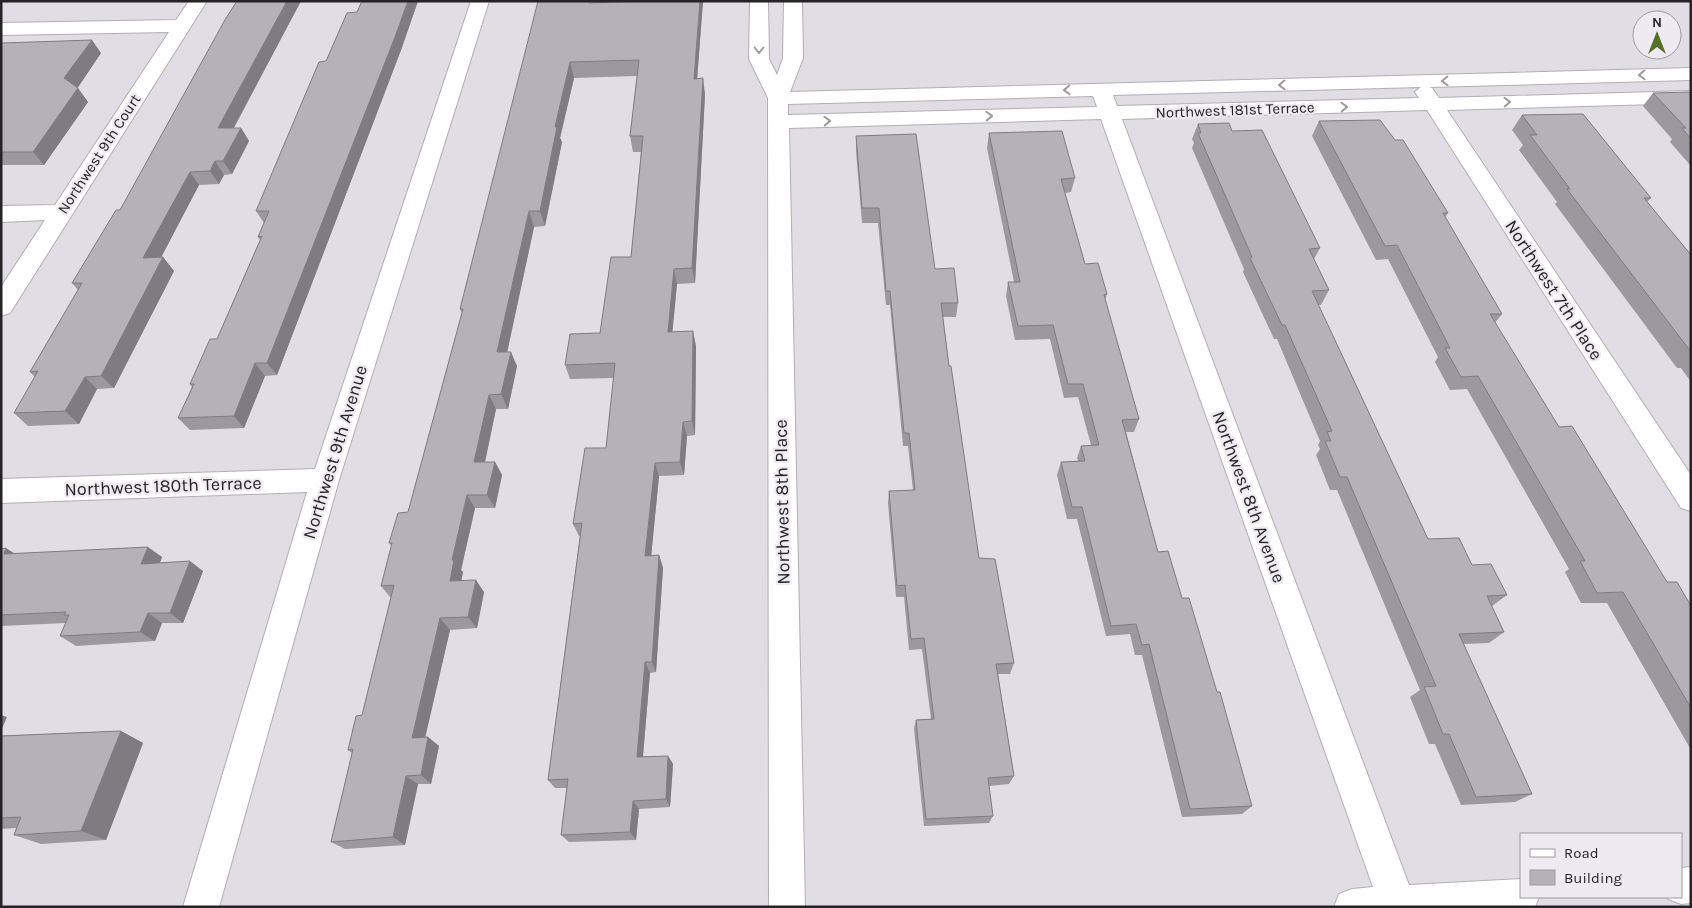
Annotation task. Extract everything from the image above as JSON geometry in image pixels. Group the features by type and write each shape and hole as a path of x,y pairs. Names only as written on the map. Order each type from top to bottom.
{"street":[{"name":"Northwest 9th Court","path":"1,307 198,1"},
{"name":"Northwest 9th Avenue","path":"201,907 325,480 480,1"},
{"name":"Northwest 8th Place","path":"759,1 759,59 778,110"},
{"name":"Northwest 8th Place","path":"787,907 778,110 793,58 793,1"},
{"path":"1,29 182,26"},
{"name":"Northwest 181st Terrace","path":"778,110 1105,101 1418,81 1691,74"},
{"name":"Northwest 7th Place","path":"1418,81 1691,499"},
{"name":"Northwest 181st Terrace","path":"1105,101 1433,104 1691,97"},
{"name":"Northwest 8th Avenue","path":"1105,101 1398,905"},
{"path":"1,214 61,212"},
{"name":"Northwest 180th Terrace","path":"1,491 325,480"},
{"path":"1352,907 1520,897"}],"building":[{"path":"237,1 287,1 218,128 241,128 223,161 215,161 210,171 190,172 143,258 163,257 101,376 85,377 65,411 14,413 38,371 30,372 82,283 72,283 116,210 120,210"},
{"path":"362,1 408,1 267,363 255,363 234,416 178,418 194,384 190,384 210,339 217,339 262,236 258,237 269,211 256,211 319,62 326,61 347,13 357,12"},
{"path":"538,1 589,1 589,3 700,1 694,79 703,78 692,268 674,269 668,332 693,331 692,421 683,422 680,462 655,463 645,556 659,555 652,662 645,662 637,757 668,756 666,799 633,801 630,832 561,835 568,779 548,780 582,523 573,524 585,448 606,448 615,363 565,365 570,334 600,333 611,257 631,257 643,136 630,136 639,60 570,62 555,127 557,127 540,211 529,211 497,352 511,352 501,394 489,395 474,462 495,462 487,495 467,495 452,560 454,560 450,581 476,580 468,617 440,618 412,738 428,737 421,775 406,776 393,837 331,842 353,749 348,750 356,716 362,715 394,585 381,586 392,543 389,543 398,513 408,512 463,309 460,309"},
{"path":"92,40 64,78 78,88 33,152 1,152 1,43"},
{"path":"1689,92 1691,94 1691,139 1682,128 1686,128 1653,93"},
{"path":"1583,114 1651,198 1644,198 1691,255 1691,352 1567,189 1570,189 1530,135 1537,135 1522,115"},
{"path":"1380,120 1395,140 1403,140 1448,213 1443,213 1502,314 1490,314 1559,427 1572,426 1667,582 1677,582 1691,606 1691,708 1623,592 1597,593 1580,561 1585,561 1478,376 1461,377 1445,348 1450,348 1397,245 1385,246 1319,121"},
{"path":"1229,123 1232,131 1262,130 1320,248 1309,249 1329,290 1312,291 1428,539 1459,538 1472,565 1491,564 1507,595 1487,596 1504,632 1459,634 1532,794 1476,797 1449,734 1443,734 1424,687 1436,686 1347,477 1340,477 1325,441 1331,441 1327,432 1332,431 1285,325 1282,325 1250,258 1252,257 1198,133 1201,133 1198,124"},
{"path":"1062,131 1075,178 1061,179 1085,264 1098,263 1107,294 1104,295 1139,419 1122,420 1158,552 1168,551 1182,598 1189,598 1217,692 1220,692 1252,806 1190,809 1149,644 1142,645 1136,624 1111,626 1082,507 1072,507 1061,462 1085,461 1081,446 1099,445 1083,384 1068,384 1053,325 1018,326 1008,282 1020,282 989,133"},
{"path":"916,134 935,269 954,268 958,303 941,303 979,558 995,559 1014,663 996,664 1014,776 988,778 993,816 926,819 916,720 934,719 924,638 911,639 905,585 897,586 889,491 915,490 909,433 904,433 890,291 886,291 879,208 862,208 856,136"},
{"path":"148,547 141,564 190,561 170,613 148,613 140,632 60,636 69,615 64,615 66,612 1,615 1,549 6,548 4,554"},
{"path":"121,731 81,831 14,835 21,817 1,818 1,736"}]}
